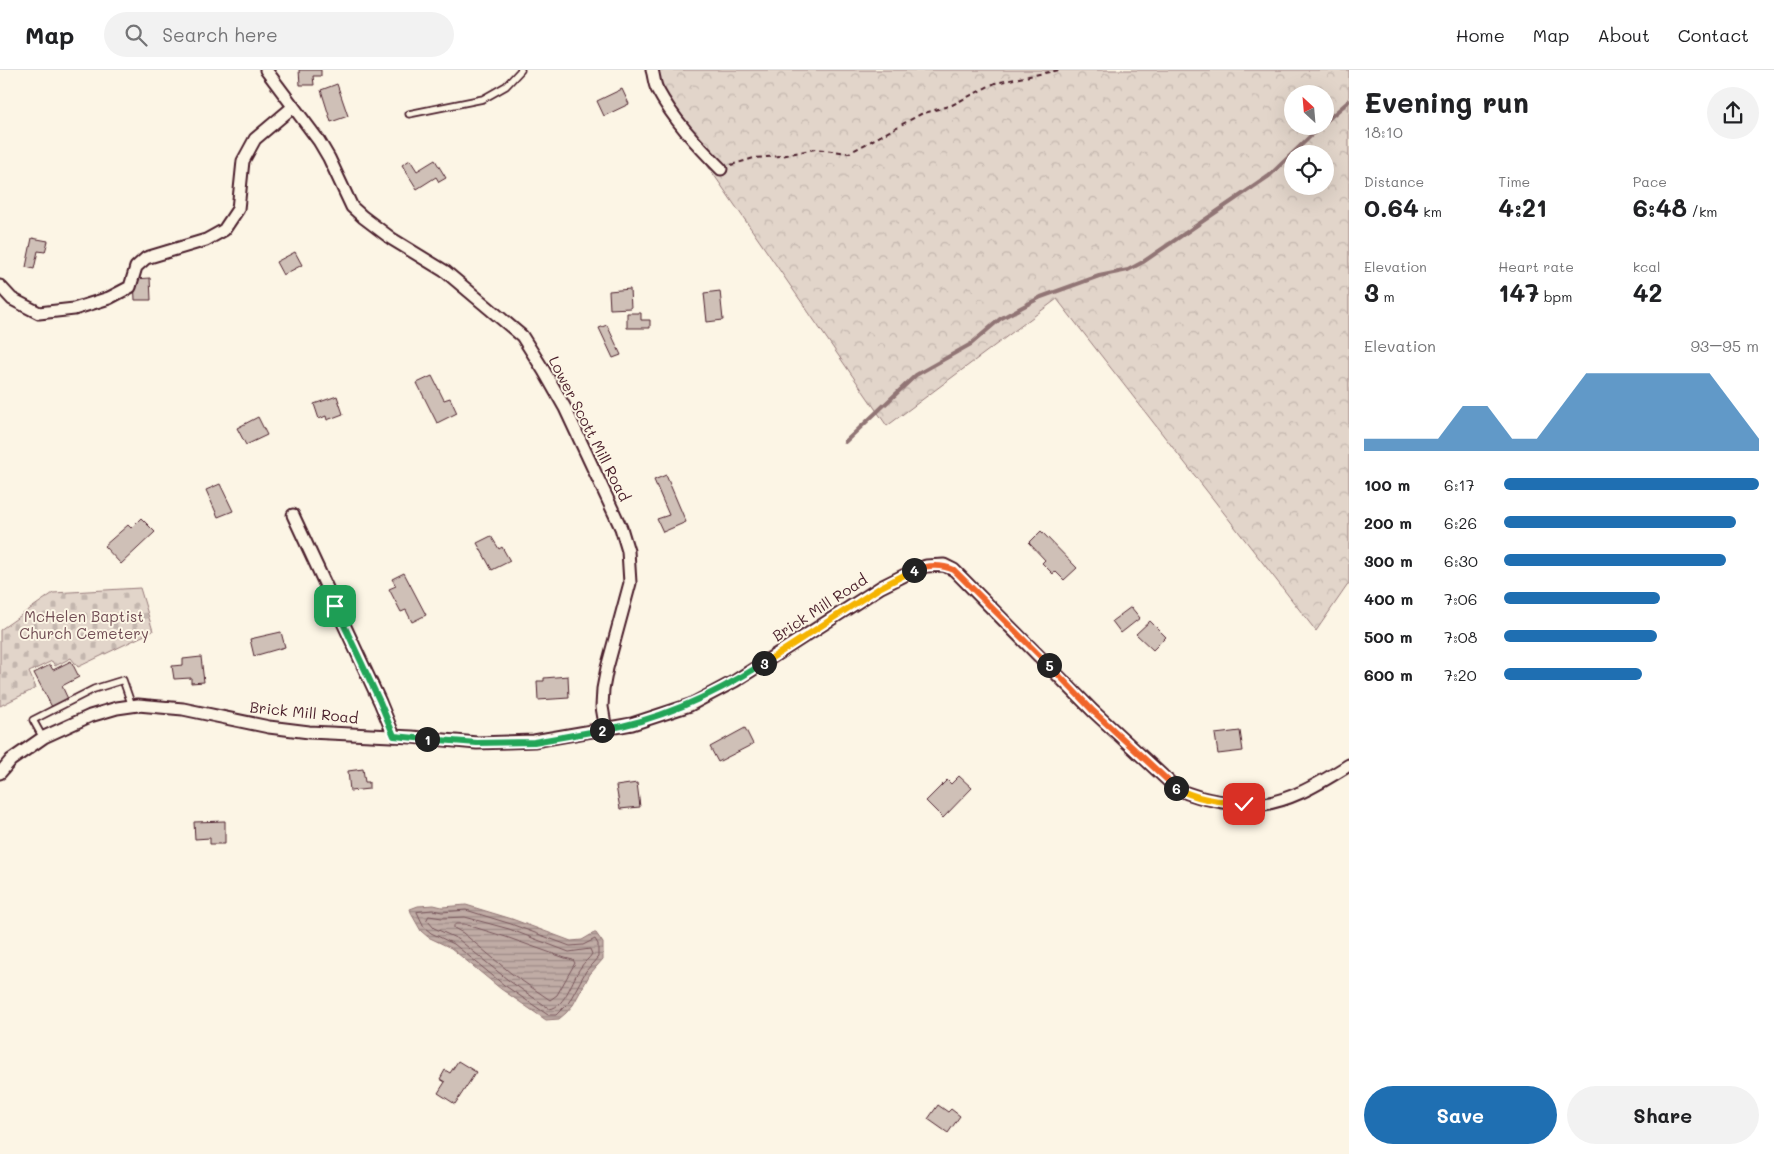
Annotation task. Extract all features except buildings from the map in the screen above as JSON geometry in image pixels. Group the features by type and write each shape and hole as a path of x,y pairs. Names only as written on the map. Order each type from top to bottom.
{"street":[{"name":"Lower Scott Mill Road","path":"266,70 319,141 352,206 392,239 446,272 522,336 565,408 621,528 628,551 630,583 603,689 602,707 606,730"},
{"path":"652,70 656,88 697,146 721,169"},
{"path":"0,286 12,299 38,314 74,309 109,298 130,287 136,267 146,258 206,240 224,230 238,209 243,161 255,139 293,107"},
{"path":"292,515 380,702 394,736"},
{"name":"Brick Mill Road","path":"0,773 11,760 43,738 90,716 117,708 132,706 183,709 269,727 293,730 477,743 534,742 606,730 632,724 690,705 735,681 881,587 926,566 944,566 954,570 1093,711 1176,788 1190,796 1251,805 1276,801 1314,787 1349,765"}],"lane":[{"path":"409,114 483,99 506,86 521,70"},
{"path":"43,738 33,720 94,689 123,680 132,706"}],"path":[{"path":"721,169 754,158 781,156 815,149 849,153 921,114 952,105 995,83 1059,70"}],"green space":[{"path":"657,70 1349,70 1349,583 1316,631 1057,299 887,426 663,101"},
{"name":"McHelen Baptist Church Cemetery","path":"140,588 153,631 78,667 71,658 55,666 52,661 29,672 36,688 0,706 0,630 53,593"}],"water":[{"path":"434,905 442,907 466,905 512,919 571,941 582,940 596,933 603,943 603,959 590,974 573,1005 566,1013 559,1019 546,1020 501,989 451,948 428,937 421,931 410,909 418,906"}],"waterway":[{"path":"1334,114 1349,101"},
{"path":"845,442 916,375 971,344 1000,319 1041,297 1099,276 1128,270 1143,262 1269,176 1312,135"}],"route":[{"path":"335,606 394,736 477,743 534,742 632,724 690,705 735,681 881,587 926,566 944,566 954,570 1093,711 1176,788 1190,796 1244,804"}]}
